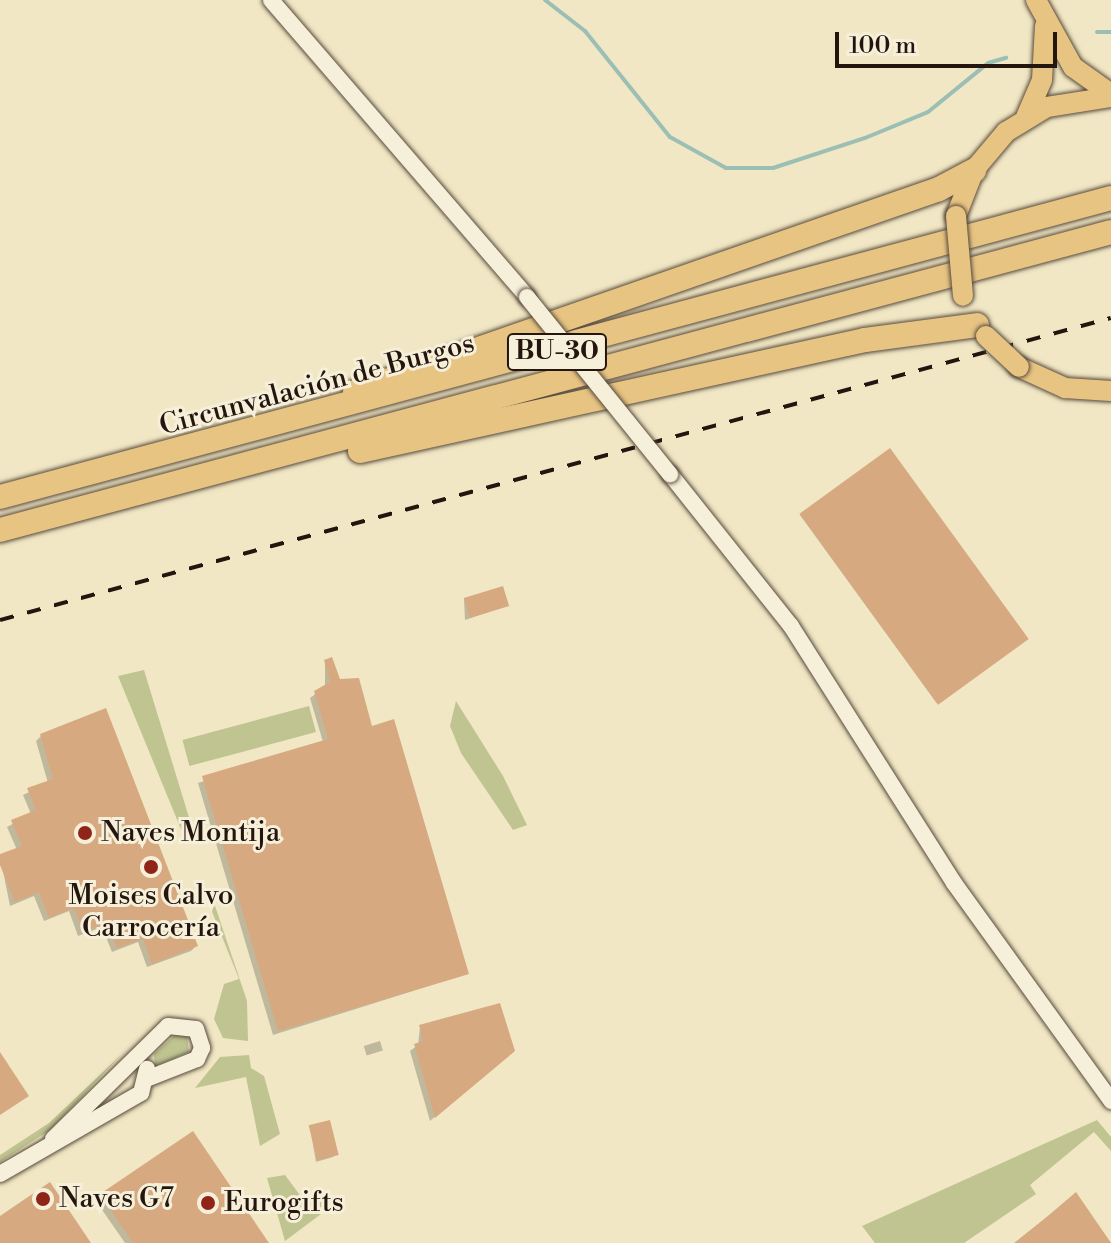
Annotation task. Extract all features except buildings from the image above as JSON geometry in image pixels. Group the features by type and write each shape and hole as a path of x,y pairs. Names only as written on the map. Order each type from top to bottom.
{"highway":[{"path":"177,454 939,189 974,170"},
{"name":"Circunvalación de Burgos","path":"0,497 177,454 1111,198"},
{"name":"Circunvalación de Burgos","path":"0,530 1111,232"},
{"path":"169,486 265,474 865,340 982,331"}],"main road":[{"path":"1040,7 1073,67 1111,95"},
{"path":"1040,7 1042,80 1026,117 974,170 956,216 963,296 982,331 1019,367 1065,388 1111,391"},
{"path":"1026,117 1070,100 1111,95"}],"street":[{"path":"271,0 527,297 791,626 954,883 1111,1101"},
{"path":"0,1174 53,1139 131,1100 149,1078 191,1065 201,1035 187,1024 168,1026 138,1060 53,1139"},
{"path":"138,1060 149,1078"}],"green space":[{"path":"144,670 191,824 183,834 118,676"},
{"path":"456,701 503,776 527,825 513,830 461,753 450,726"},
{"path":"309,706 316,732 189,766 182,740"},
{"path":"203,889 211,894 247,1001 248,1041 223,1038 214,1019 224,984 239,979"},
{"path":"175,1035 187,1036 189,1052 155,1066 154,1054"},
{"path":"122,1054 50,1130 0,1162 0,1155 49,1123"},
{"path":"249,1055 251,1068 264,1076 280,1134 260,1146 246,1077 195,1088 220,1057"},
{"path":"1097,1120 1111,1137 1111,1151 1094,1132 1030,1185 1036,1194 964,1243 875,1243 862,1226"},
{"path":"285,1175 305,1202 341,1199 285,1241 267,1178"}],"waterway":[{"path":"545,0 585,31 670,137 726,168 773,168 865,138 928,112 988,63 1006,58"},
{"path":"1097,32 1111,32"}],"railway":[{"path":"0,620 1111,318"}],"place":[{"name":"Naves Montija","path":"85,833"},
{"name":"Moises Calvo Carrocería","path":"151,867"},
{"name":"Naves G7","path":"43,1199"},
{"name":"Eurogifts","path":"208,1203"}]}
